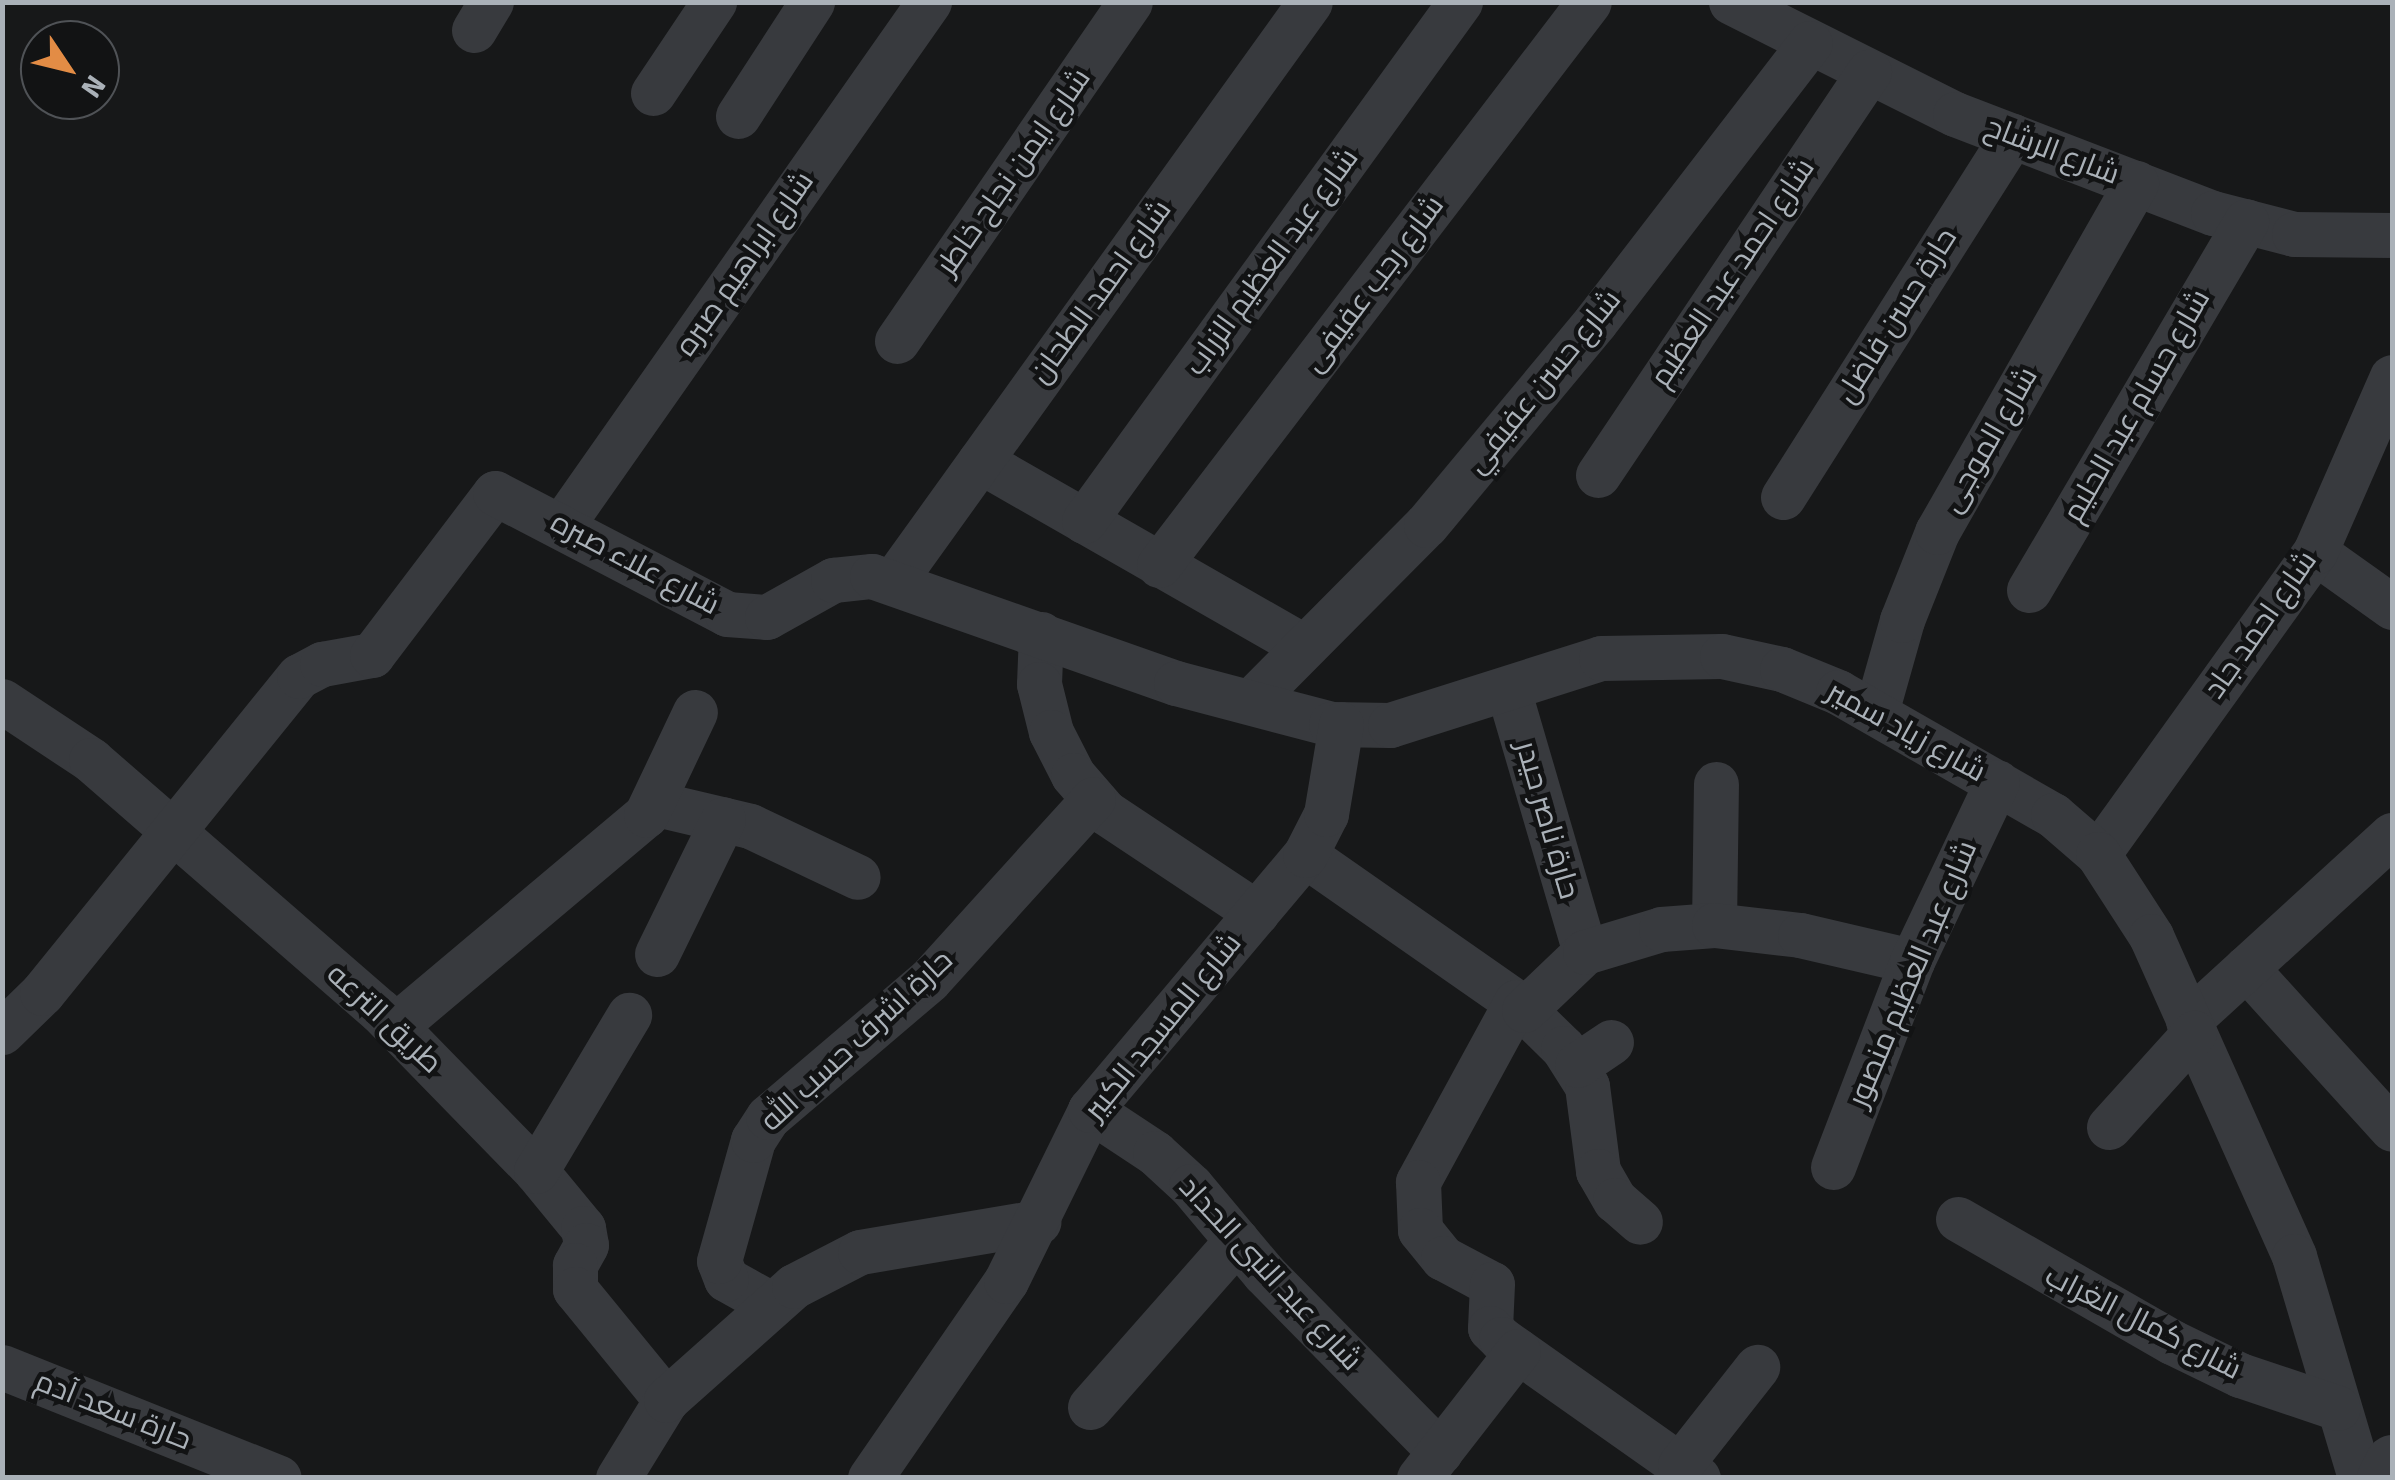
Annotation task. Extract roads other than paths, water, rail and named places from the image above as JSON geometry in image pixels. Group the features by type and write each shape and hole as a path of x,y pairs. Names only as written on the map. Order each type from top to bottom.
{"street":[{"path":"653,92 714,2"},
{"path":"738,116 812,2"},
{"name":"شارع ابراهيم صبره","path":"562,525 929,2"},
{"name":"شارع ايمن نجاح خاطر","path":"897,342 1130,2"},
{"name":"شارع احمد الطحان","path":"893,582 1310,2"},
{"name":"شارع عبد العظيم الزراب","path":"1084,522 1460,2"},
{"name":"شارع رجب عفيفى","path":"1159,565 1589,2"},
{"name":"شارع الرشاح","path":"1732,2 1869,72 2012,136 2136,183 2294,234 2392,235"},
{"name":"شارع حسن عفيفي","path":"1253,699 1301,645 1363,593 1426,524 1595,322 1810,43"},
{"name":"شارع احمد عبد العظيم","path":"1598,475 1869,72"},
{"name":"حارة حسن فاضل","path":"1783,497 2012,136"},
{"name":"شارع الموجى","path":"1876,712 1902,620 1938,532 2136,183"},
{"name":"شارع حسام عبد الحليم","path":"2029,590 2246,221"},
{"name":"شارع احمد جاد","path":"2098,854 2314,552 2392,378"},
{"path":"980,461 1301,645"},
{"name":"شارع علاء صبره","path":"173,831 300,676 322,664 372,656 486,498 496,493 727,614 767,616 850,574 893,582 1040,634"},
{"path":"2314,552 2392,607"},
{"path":"1040,634 1040,684 1051,732 1093,798 1257,913"},
{"name":"شارع زياد سمير","path":"1040,634 1176,684 1253,699 1341,724 1390,725 1600,658 1722,656 1782,668 1876,712 2053,815 2098,854 2151,936 2294,1256 2360,1478"},
{"name":"حارة ناصر حيدر","path":"1508,689 1585,952"},
{"name":"طريق الترعه","path":"2,701 90,760 395,1026 536,1171 583,1228 586,1245 574,1265 575,1290 666,1400"},
{"path":"395,1026 653,803 695,712"},
{"name":"شارع المسجد الكبير","path":"870,1478 1006,1281 1090,1110 1305,855 1326,814 1341,724"},
{"name":"شارع عبد العظيم منصور","path":"1832,1167 1912,961 1997,782"},
{"path":"1714,924 1716,784"},
{"name":"حارة اشرف حسب الله","path":"768,1303 726,1279 719,1261 753,1140 768,1118 930,980 1093,798"},
{"path":"653,803 723,819 858,877"},
{"path":"657,954 723,819"},
{"path":"2,1032 42,993 173,831"},
{"path":"2109,1126 2246,968 2392,835"},
{"path":"1305,855 1594,1054 1588,1086 1598,1171 1614,1200 1640,1222"},
{"path":"1757,1366 1689,1471 1490,1328 1492,1284 1429,1244 1415,1197 1520,1006 1585,952 1661,929 1714,924 1800,934 1912,961"},
{"path":"2246,968 2392,1129"},
{"path":"536,1171 629,1015"},
{"name":"شارع عبد النبى الحداد","path":"1090,1110 1155,1152 1237,1240 1430,1465"},
{"name":"شارع كمال الغراب","path":"1958,1219 2172,1342 2240,1375 2338,1408"},
{"path":"618,1478 666,1400 768,1303 860,1252 1038,1222"},
{"path":"1090,1407 1237,1240"},
{"path":"1430,1465 1518,1351"},
{"name":"حارة سعد آدم","path":"2,1367 278,1478"},
{"path":"2384,1478 2392,1462"}]}
